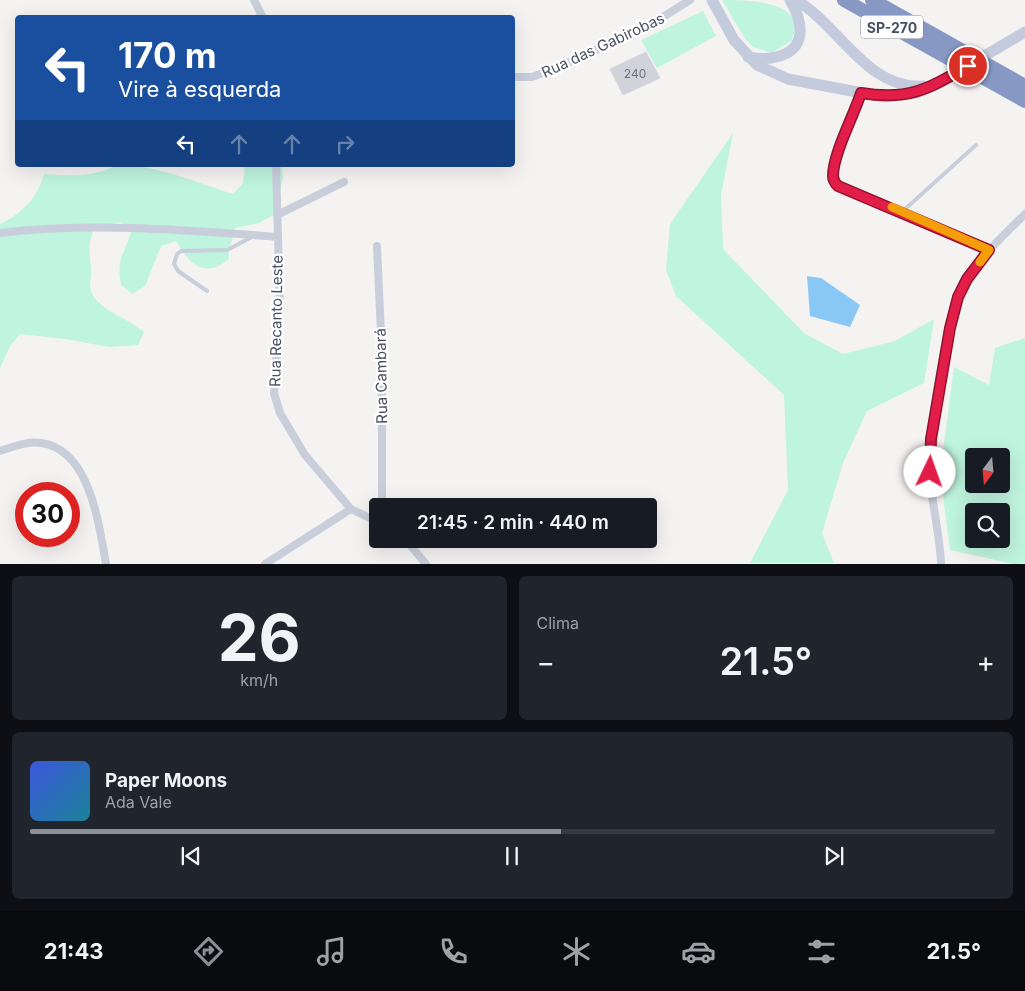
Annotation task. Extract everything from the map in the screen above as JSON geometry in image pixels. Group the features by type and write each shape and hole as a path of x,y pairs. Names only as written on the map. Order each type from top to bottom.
{"highway":[{"name":"SP-270","path":"844,0 940,54 991,75 1025,86"},
{"name":"SP-270","path":"872,0 956,47 1025,101"}],"main road":[{"path":"712,0 730,33 748,57 772,74 788,79 884,97 916,93 935,85 1025,32"},
{"path":"748,57 776,58 792,48 798,40 801,24 790,0"},
{"path":"796,0 818,15 858,56 883,77 912,87 935,85"}],"street":[{"path":"254,0 262,15"},
{"name":"Rua das Gabirobas","path":"515,77 532,77 561,66 650,25 690,0"},
{"path":"861,93 841,147 833,178 838,186 903,211 989,250"},
{"path":"276,167 278,237"},
{"path":"277,215 344,182"},
{"path":"941,564 940,541 930,472 933,430 950,328 958,297 967,279 989,250 1025,214"},
{"name":"Rua Recanto Leste","path":"0,233 84,226 133,226 278,237 280,310 274,393 288,431 305,455 351,509"},
{"name":"Rua Cambará","path":"377,246 382,356 382,498"},
{"path":"0,451 21,445 42,443 60,450 68,456 85,481 98,520 106,564"},
{"path":"265,564 351,509 369,518"},
{"path":"413,548 426,564"}],"lane":[{"path":"903,211 976,145"},
{"path":"207,292 178,271 174,264 177,254 180,252 227,250 254,236"}],"green space":[{"path":"722,0 765,3 785,11 792,17 795,25 792,40 772,53 753,47 744,37"},
{"path":"703,11 716,36 657,68 641,40"},
{"path":"733,133 721,195 723,249 804,333 843,354 895,341 934,319 924,383 867,411 843,463 822,533 834,563 750,563 788,490 784,395 676,296 666,270 670,224"},
{"path":"112,167 147,168 233,194 243,183 245,167 282,167 283,178 275,214 259,223 235,228 229,251 229,259 212,268 205,268 192,262 176,241 161,246 145,286 132,294 121,285 119,268 121,257 131,232 121,222 94,229 90,240 90,286 92,294 104,307 144,332 138,345 109,347 65,339 20,334 10,346 0,368 0,224 28,204 38,190 44,174 90,174"},
{"path":"1025,338 1025,563 1014,564 950,550 940,474 954,367 989,385 995,348"}],"water":[{"path":"807,276 821,278 860,305 850,327 810,316"}],"building":[{"path":"646,52 660,78 623,95 610,69"}],"slow traffic":[{"path":"892,207 989,250 980,262"}],"route":[{"path":"930,472 931,439 950,328 958,297 967,279 989,250 903,211 838,186 834,181 833,175 835,164 861,93 884,97 916,93 935,85 968,66"}]}
